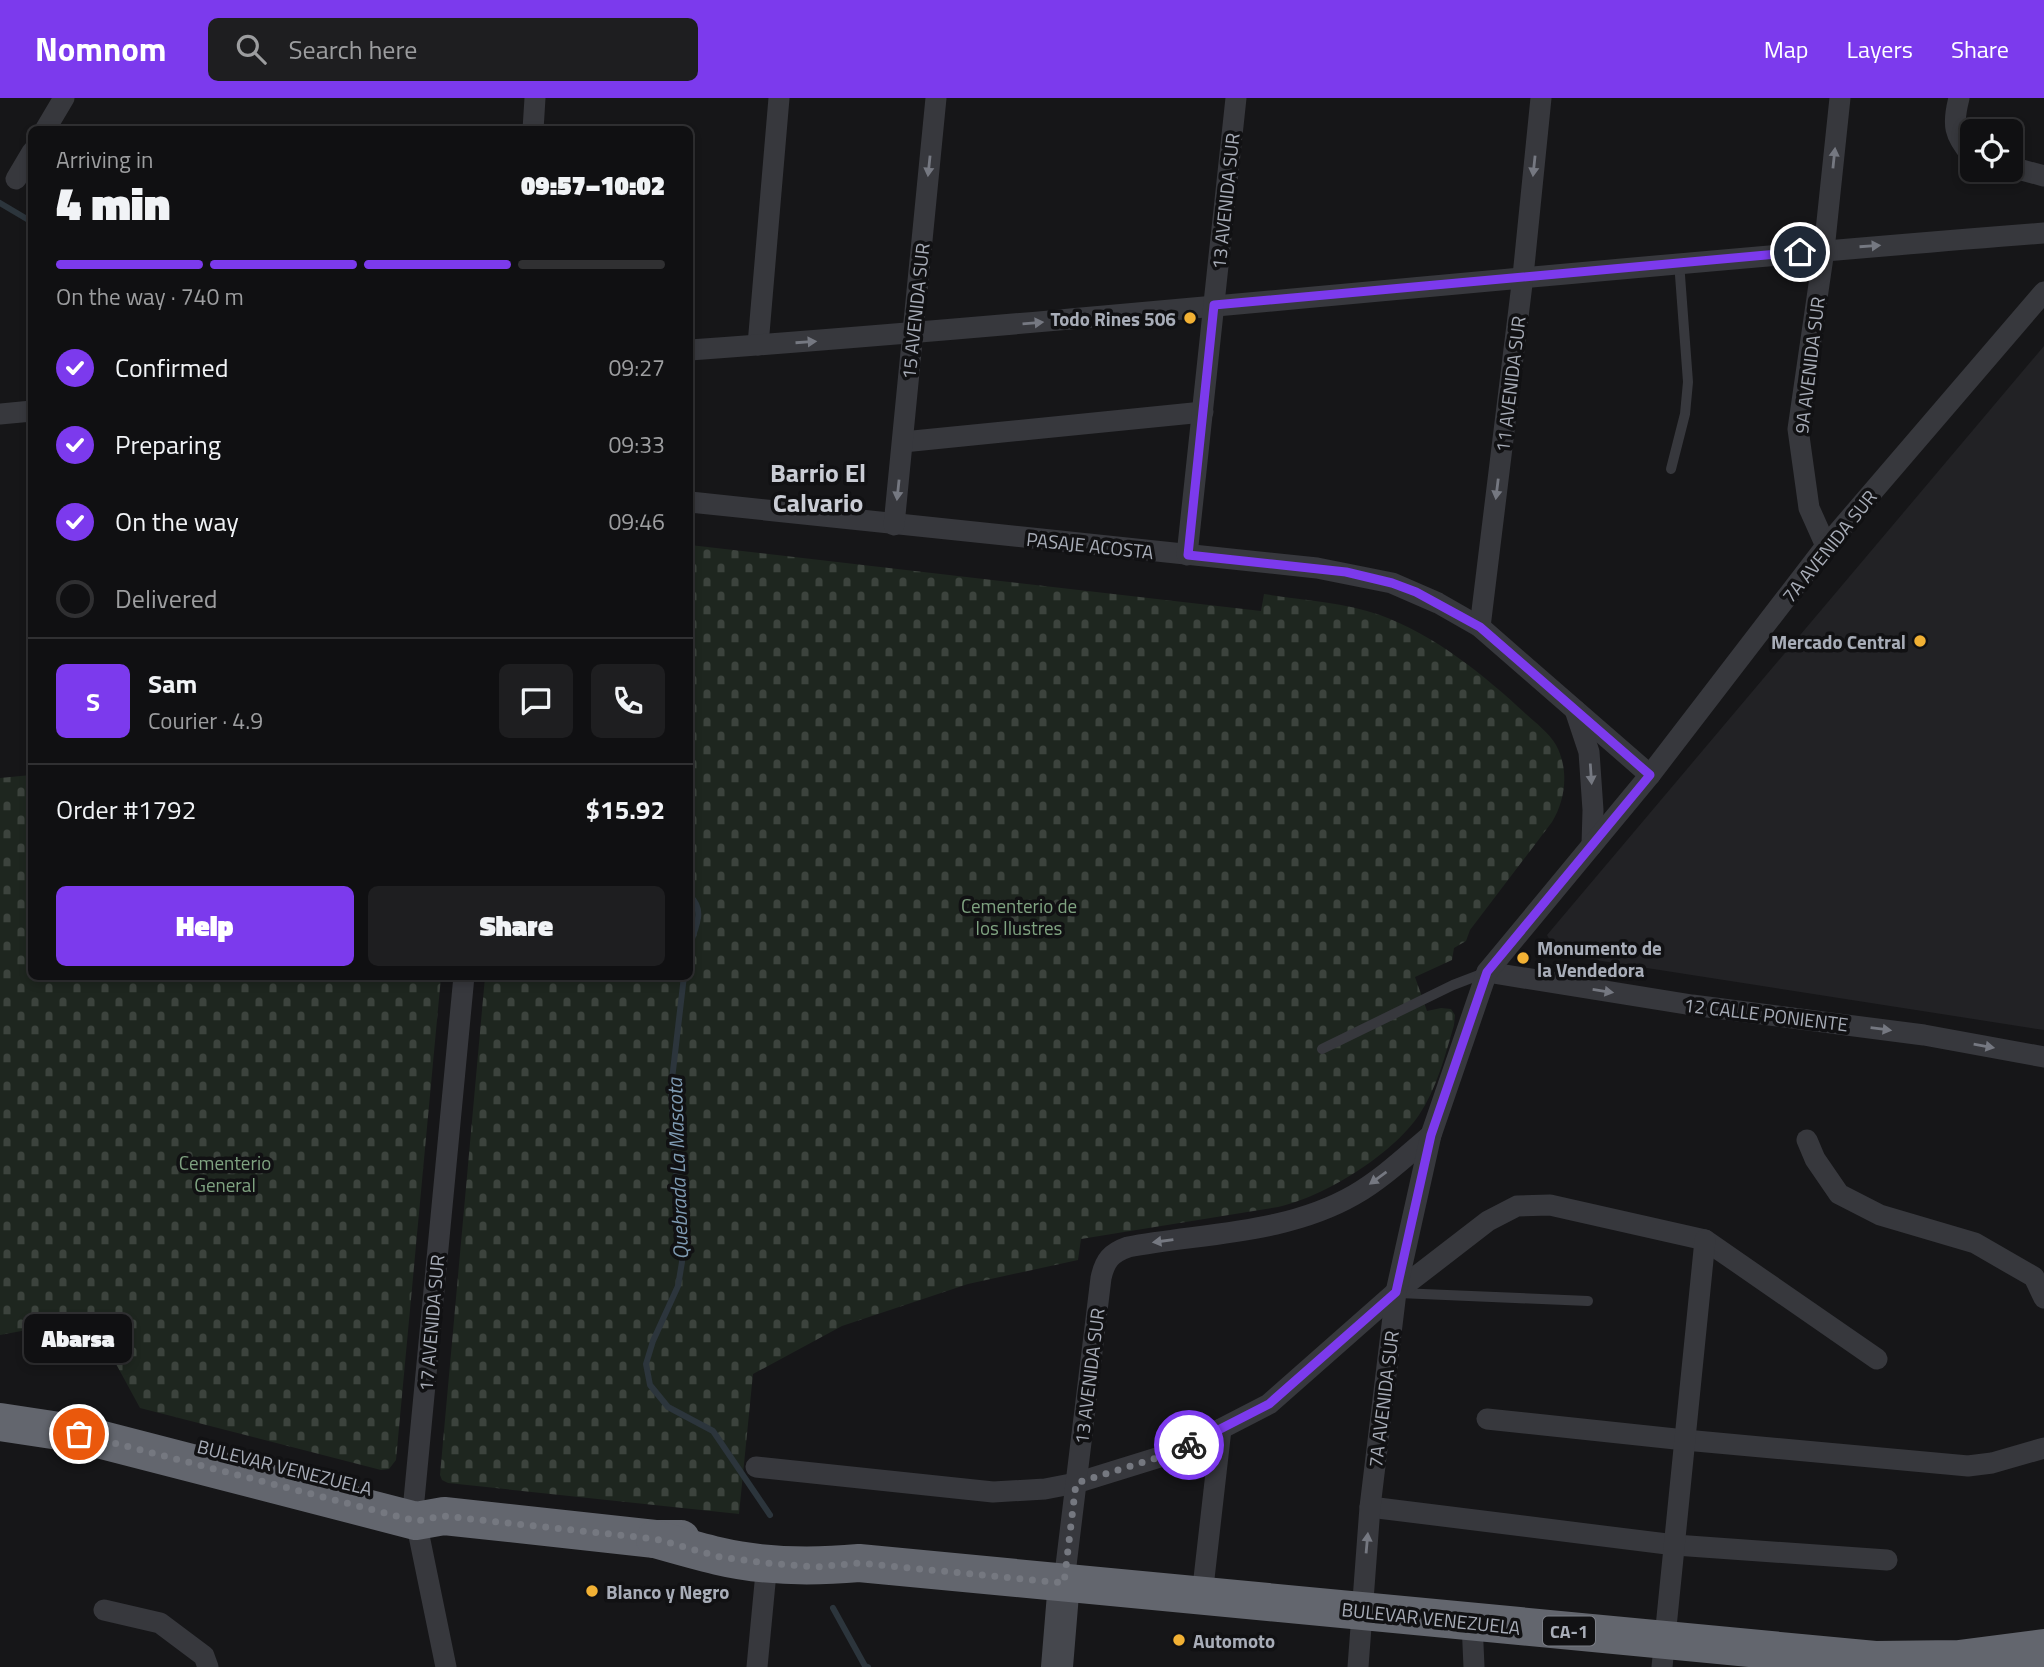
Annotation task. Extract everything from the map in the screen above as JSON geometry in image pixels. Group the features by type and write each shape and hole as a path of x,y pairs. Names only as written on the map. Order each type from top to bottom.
{"highway":[{"name":"BULEVAR VENEZUELA","path":"0,1402 78,1415 424,1512"},
{"name":"BULEVAR VENEZUELA","path":"0,1422 79,1434 424,1512 656,1539 723,1540 821,1550 859,1563"},
{"name":"BULEVAR VENEZUELA","path":"656,1539 720,1557 767,1563 817,1567 859,1563 1472,1622 1664,1654 1875,1660 1959,1659 2044,1648"}],"street":[{"path":"47,126 64,98"},
{"path":"533,126 536,98"},
{"path":"758,345 779,98"},
{"name":"15 AVENIDA SUR","path":"894,524 936,98"},
{"name":"13 AVENIDA SUR","path":"1188,555 1236,98"},
{"name":"11 AVENIDA SUR","path":"1480,627 1523,276 1541,98"},
{"name":"9A AVENIDA SUR","path":"1826,546 1809,508 1798,429 1824,250 1840,98"},
{"path":"1959,98 1954,117 1960,142"},
{"path":"16,178 28,158"},
{"path":"2023,170 2044,176"},
{"path":"693,350 913,334 1679,262 2044,233"},
{"name":"7A AVENIDA SUR","path":"1358,1667 1370,1507 1396,1292 1431,1135 1487,972 1650,775 1826,546 2044,292"},
{"path":"0,414 28,411"},
{"path":"903,442 1203,412"},
{"name":"PASAJE ACOSTA","path":"693,502 1317,568 1370,577 1416,592 1480,627 1650,775"},
{"path":"1574,708 1589,752 1593,810 1592,845"},
{"name":"12 CALLE PONIENTE","path":"1487,972 1683,1004 1924,1035 2044,1057"},
{"name":"17 AVENIDA SUR","path":"446,1667 424,1512 464,980"},
{"name":"13 AVENIDA SUR","path":"1057,1667 1064,1583 1105,1262 1112,1254 1128,1247 1268,1226 1319,1211 1354,1195 1431,1135"},
{"path":"1807,1140 1815,1158 1839,1194 1880,1215 1975,1244 2034,1278 2044,1298"},
{"path":"756,1467 993,1492 1045,1489 1076,1483 1176,1452 1269,1404 1396,1292 1488,1220 1517,1206 1549,1205 1704,1241 1877,1359"},
{"path":"1664,1654 1704,1241"},
{"path":"1487,1419 1968,1466 1992,1463 2044,1448"},
{"path":"1202,1597 1221,1429"},
{"path":"1370,1507 1675,1545 1888,1560"},
{"path":"757,1667 767,1563"},
{"path":"104,1611 160,1623 204,1656 208,1667"},
{"path":"1472,1622 1474,1667"}],"lane":[{"path":"1671,469 1685,414 1688,382 1679,262"},
{"path":"1322,1049 1453,985 1487,972"},
{"path":"1396,1292 1588,1301"}],"shaded area":[{"name":"Mercado Central","path":"2044,346 2044,1030 1557,954 1547,935"}],"green space":[{"name":"Cementerio de los Ilustres","path":"693,545 1261,611 1264,594 1337,604 1400,623 1458,657 1538,725 1556,745 1563,764 1564,784 1560,804 1552,822 1470,930 1466,941 1454,948 1452,960 1415,977 1427,1011 1451,1009 1455,1015 1431,1094 1407,1130 1356,1172 1316,1194 1278,1207 1081,1239 1078,1260 968,1284 842,1326 753,1374 739,1514 448,1483 442,1480 440,1475 485,980 693,980"},
{"name":"Cementerio General","path":"28,775 28,980 441,980 396,1460 389,1469 381,1470 140,1408 91,1318 0,1335 0,778"}],"waterway":[{"name":"Quebrada La Mascota","path":"0,203 28,220"},
{"name":"Quebrada La Mascota","path":"693,900 698,913 693,936"},
{"name":"Quebrada La Mascota","path":"684,980 671,1088 682,1262 678,1286 653,1341 646,1364 650,1385 668,1407 713,1431 770,1515"},
{"name":"Quebrada La Mascota","path":"833,1608 868,1667"}],"way so far":[{"path":"79,1434 416,1521 443,1516 656,1539 720,1557 767,1563 817,1567 859,1563 1064,1583 1076,1483 1176,1452 1189,1445"}],"place":[{"name":"Todo Rines 506","path":"1190,318"},
{"name":"Mercado Central","path":"1920,641"},
{"name":"Monumento de la Vendedora","path":"1523,958"},
{"name":"Abarsa","path":"79,1434"},
{"name":"Blanco y Negro","path":"592,1591"},
{"name":"Automoto","path":"1179,1640"}],"district":[{"name":"Barrio El Calvario","path":"818,487"}],"route":[{"path":"1189,1445 1269,1404 1396,1292 1431,1135 1487,972 1650,775 1480,627 1416,592 1346,572 1188,555 1214,305 1800,252"}]}
